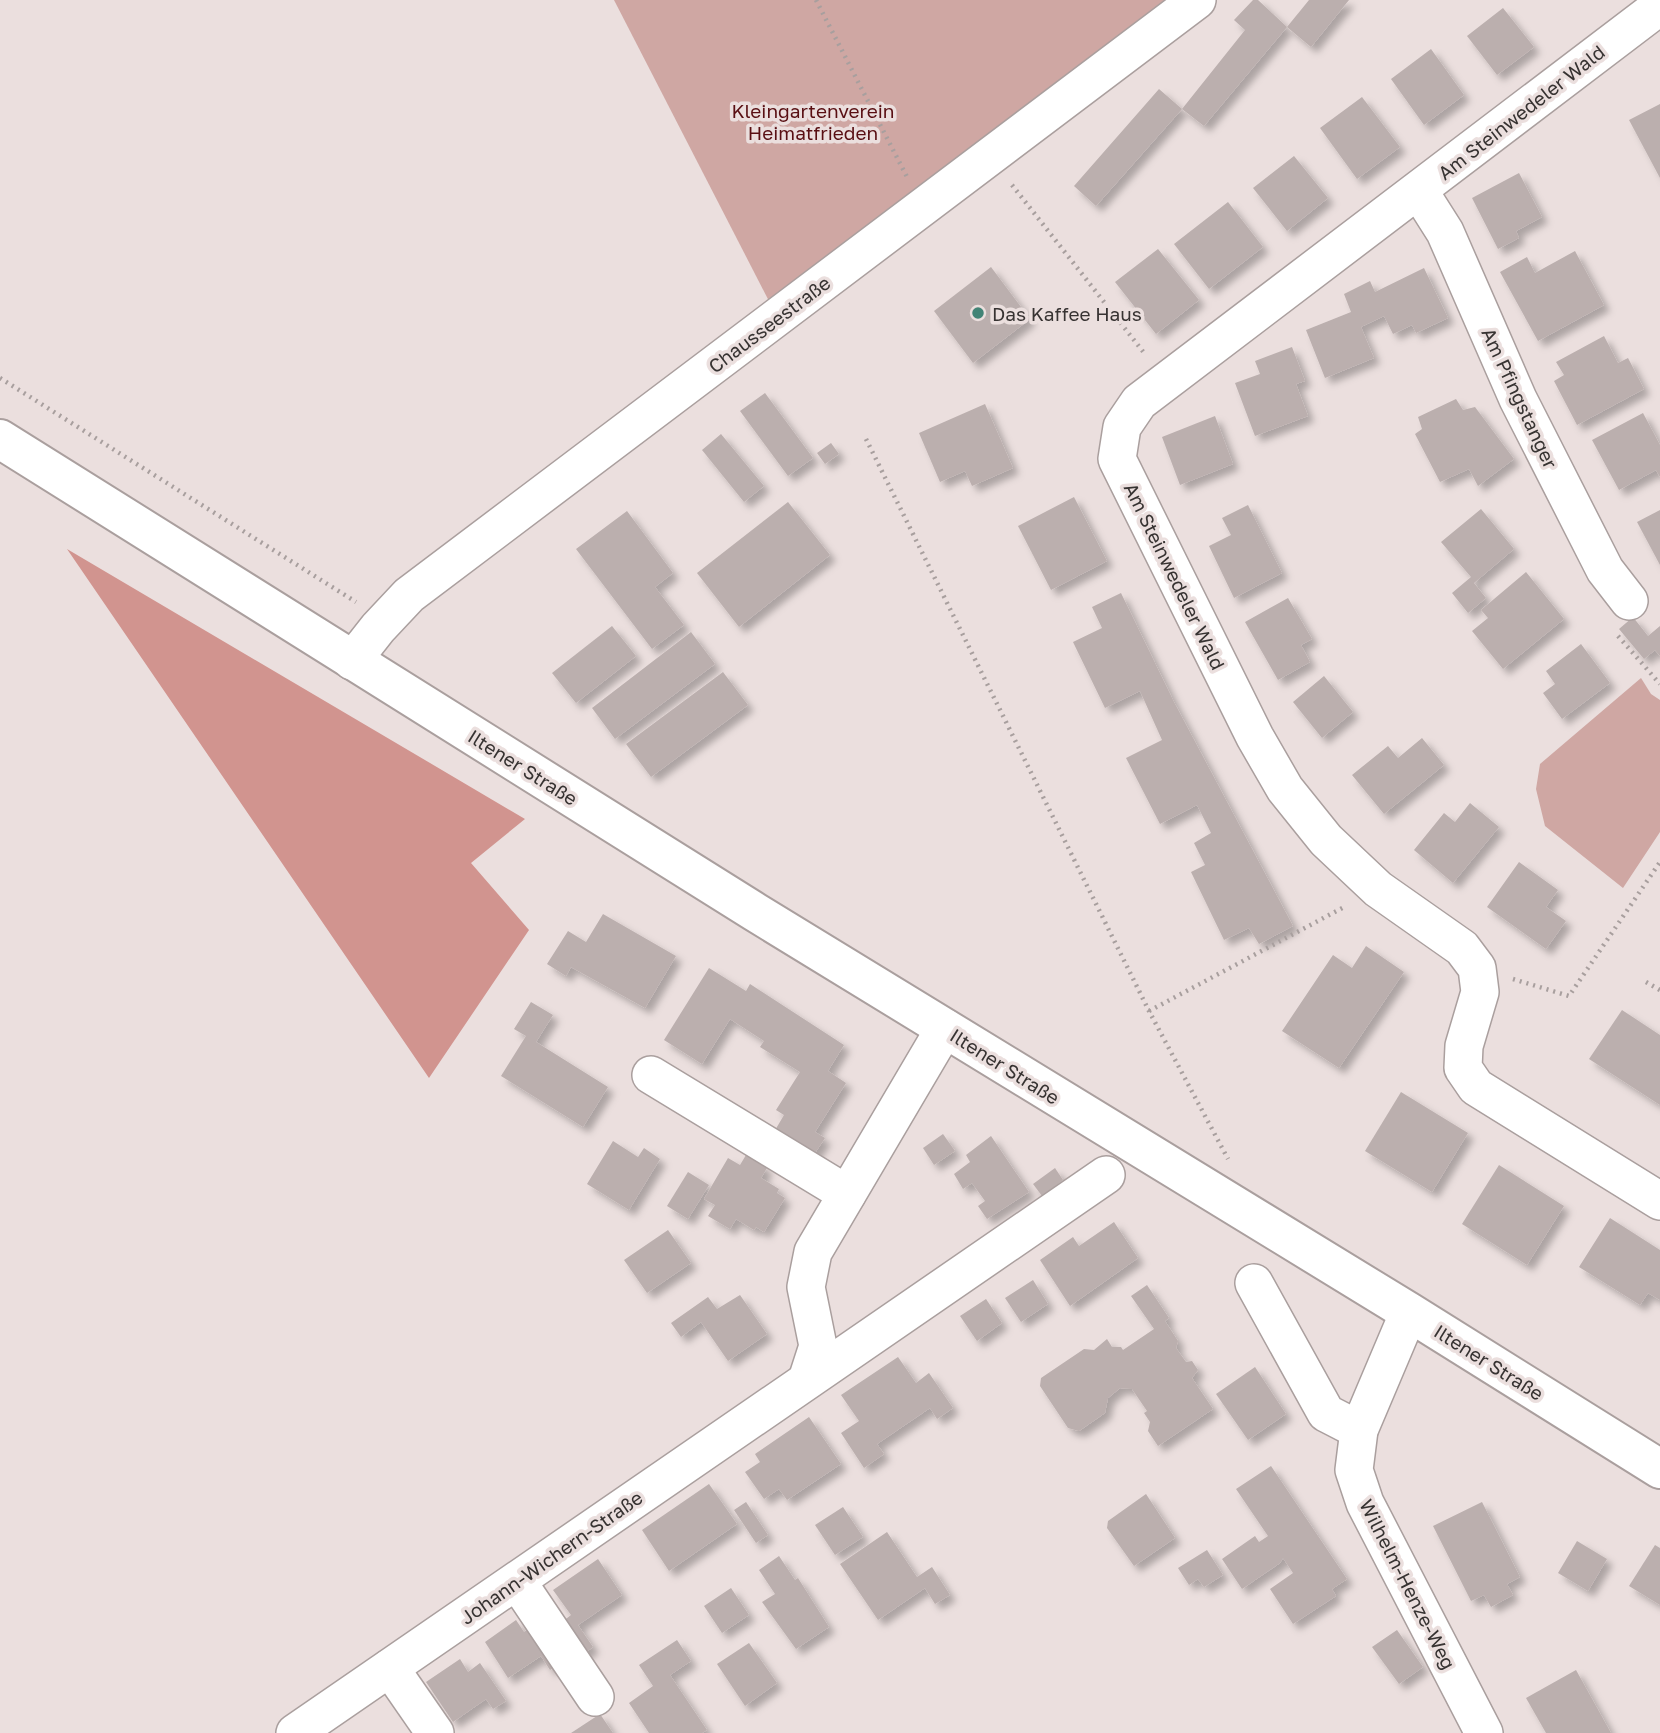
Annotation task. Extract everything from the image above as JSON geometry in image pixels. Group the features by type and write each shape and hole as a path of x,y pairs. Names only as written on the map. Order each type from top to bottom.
{"main road":[{"name":"Iltener Straße","path":"0,439 352,661 1660,1469"}],"street":[{"name":"Chausseestraße","path":"352,661 409,595 1197,0"},
{"name":"Am Steinwedeler Wald","path":"1480,992 1477,968 1462,948 1378,889 1326,840 1285,789 1255,737 1117,459 1122,427 1139,402 1660,6"},
{"name":"Am Pfingstanger","path":"1419,191 1445,232 1518,400 1605,570 1629,601"},
{"path":"1480,992 1464,1046 1463,1068 1476,1087 1660,1202"},
{"path":"807,1380 818,1346 806,1287 813,1252 945,1028"},
{"path":"651,1075 847,1194"},
{"name":"Johann-Wichern-Straße","path":"295,1733 1106,1175"},
{"path":"1254,1283 1326,1413 1359,1430"},
{"name":"Wilhelm-Henze-Weg","path":"1409,1312 1359,1430 1354,1470 1364,1503 1484,1733"},
{"path":"517,1581 595,1697"},
{"path":"390,1668 435,1733"}],"path":[{"path":"816,0 923,207"},
{"path":"989,157 1167,382"},
{"path":"0,378 355,599"},
{"path":"866,439 1149,1011 1232,1166"},
{"path":"1629,601 1608,624 1660,684"},
{"path":"1480,992 1512,979 1569,996 1660,862"},
{"path":"1149,1011 1378,889"},
{"path":"1646,982 1660,990"}],"green space":[{"name":"Kleingartenverein Heimatfrieden","path":"614,0 1171,0 771,305"},
{"path":"1641,678 1651,694 1660,700 1660,832 1623,888 1545,826 1536,789 1540,764"}],"shaded area":[{"path":"67,549 525,819 471,863 529,930 429,1078"}],"building":[{"path":"1253,0 1258,0 1287,27 1204,126 1182,109 1245,30 1234,20"},
{"path":"1309,0 1349,0 1311,47 1287,27"},
{"path":"1503,8 1534,47 1497,75 1467,36"},
{"path":"1431,49 1464,95 1424,125 1391,79"},
{"path":"1159,89 1182,109 1096,206 1074,186"},
{"path":"1362,97 1400,147 1357,179 1320,128"},
{"path":"1660,104 1660,178 1629,120"},
{"path":"1294,156 1328,198 1287,231 1253,188"},
{"path":"1519,173 1542,217 1516,231 1519,238 1498,249 1472,198"},
{"path":"1228,202 1263,247 1209,289 1174,244"},
{"path":"1158,249 1199,300 1156,334 1115,282"},
{"path":"1575,251 1604,305 1538,341 1500,272 1527,257 1535,273"},
{"path":"991,267 1030,319 973,363 934,311"},
{"path":"1424,268 1448,318 1416,333 1412,325 1393,334 1384,316 1361,327 1374,358 1325,378 1306,330 1351,312 1344,294 1370,281 1375,292"},
{"path":"1604,336 1618,363 1628,358 1644,389 1577,425 1554,381 1564,375 1556,362"},
{"path":"1292,347 1305,381 1296,384 1308,416 1255,436 1235,383 1260,374 1255,361"},
{"path":"765,393 813,458 788,476 740,411"},
{"path":"1456,399 1463,410 1475,407 1514,459 1478,486 1469,469 1440,482 1415,434 1422,429 1418,417"},
{"path":"985,404 1013,468 972,486 965,471 940,482 919,433"},
{"path":"1643,413 1660,445 1660,477 1656,470 1619,490 1592,440"},
{"path":"1215,416 1233,464 1180,485 1162,437"},
{"path":"721,434 764,486 744,502 702,450"},
{"path":"831,443 839,454 825,464 817,453"},
{"path":"1074,497 1107,561 1051,590 1018,526"},
{"path":"788,502 830,555 739,627 697,573"},
{"path":"1248,505 1282,573 1234,598 1209,546 1231,535 1222,518"},
{"path":"1481,509 1514,549 1474,583 1486,598 1468,613 1452,593 1471,577 1441,542"},
{"path":"1660,510 1660,565 1637,522"},
{"path":"627,511 673,573 655,587 684,625 652,649 576,549"},
{"path":"1526,572 1564,619 1503,669 1472,631 1488,618 1481,610"},
{"path":"1121,593 1174,702 1293,926 1259,944 1249,928 1224,940 1191,872 1205,865 1194,843 1211,833 1197,805 1160,824 1126,758 1162,740 1140,691 1105,708 1073,642 1102,628 1092,607"},
{"path":"1288,598 1312,639 1301,645 1310,662 1278,680 1245,622"},
{"path":"1633,617 1648,636 1660,626 1660,656 1655,650 1644,659 1619,629"},
{"path":"612,626 636,656 576,703 552,673"},
{"path":"691,632 715,664 615,739 592,708"},
{"path":"1581,644 1610,683 1562,719 1543,693 1555,684 1546,671"},
{"path":"723,672 748,705 651,777 626,744"},
{"path":"1324,676 1353,712 1322,738 1293,702"},
{"path":"1422,738 1444,765 1384,814 1352,775 1388,746 1398,758"},
{"path":"1470,803 1499,827 1453,883 1414,850 1444,813 1455,822"},
{"path":"1519,862 1558,890 1546,907 1566,921 1546,949 1487,907"},
{"path":"603,914 676,956 645,1008 571,967 566,976 547,964 568,931 586,942"},
{"path":"1366,946 1404,972 1339,1068 1282,1031 1333,955 1352,968"},
{"path":"709,968 746,991 750,984 844,1045 828,1071 846,1083 815,1132 825,1138 813,1156 774,1132 784,1115 776,1110 800,1072 760,1047 764,1041 730,1019 702,1064 664,1040"},
{"path":"531,1002 553,1015 536,1042 608,1087 583,1127 501,1076 526,1036 514,1029"},
{"path":"1622,1010 1660,1035 1660,1105 1589,1059"},
{"path":"1401,1092 1468,1133 1432,1192 1365,1151"},
{"path":"943,1134 955,1151 934,1165 923,1148"},
{"path":"991,1136 1029,1192 987,1219 978,1206 985,1201 972,1183 963,1189 954,1174 970,1162 966,1155"},
{"path":"613,1141 638,1157 644,1148 660,1159 629,1210 587,1184"},
{"path":"746,1155 767,1168 761,1178 779,1189 777,1193 785,1198 764,1232 756,1227 754,1230 736,1219 730,1229 708,1216 715,1205 704,1199 728,1158 740,1165"},
{"path":"1499,1165 1564,1206 1527,1265 1462,1224"},
{"path":"1055,1168 1063,1180 1042,1196 1033,1184"},
{"path":"688,1172 709,1185 688,1219 667,1206"},
{"path":"1610,1218 1660,1250 1660,1300 1648,1293 1640,1305 1579,1267"},
{"path":"1114,1222 1138,1258 1070,1306 1040,1260 1073,1237 1079,1246"},
{"path":"668,1230 691,1263 647,1293 624,1260"},
{"path":"1033,1280 1048,1304 1021,1322 1005,1298"},
{"path":"1147,1285 1169,1318 1165,1321 1178,1341 1176,1348 1186,1362 1192,1361 1198,1370 1192,1378 1213,1409 1158,1446 1148,1431 1150,1422 1144,1413 1147,1411 1132,1389 1120,1388 1108,1398 1105,1413 1079,1431 1068,1428 1040,1386 1041,1378 1084,1349 1094,1350 1107,1339 1112,1347 1121,1347 1123,1350 1154,1329 1131,1296"},
{"path":"740,1295 767,1334 728,1361 701,1322 681,1337 671,1323 708,1297 717,1309"},
{"path":"986,1299 1002,1323 977,1341 960,1316"},
{"path":"898,1357 916,1383 929,1373 953,1408 937,1419 930,1408 877,1444 884,1454 864,1468 841,1433 859,1421 841,1395"},
{"path":"1255,1367 1286,1414 1248,1440 1216,1394"},
{"path":"809,1417 841,1464 787,1500 779,1489 764,1499 745,1472 760,1462 755,1454"},
{"path":"1271,1466 1347,1579 1332,1589 1336,1596 1293,1624 1270,1589 1293,1573 1283,1558 1280,1563 1242,1589 1222,1559 1255,1536 1259,1542 1268,1536 1236,1489"},
{"path":"709,1484 737,1524 669,1571 642,1530"},
{"path":"1146,1494 1175,1538 1134,1566 1107,1528 1108,1521"},
{"path":"746,1502 768,1535 756,1543 734,1510"},
{"path":"1482,1502 1520,1577 1507,1584 1513,1595 1491,1607 1484,1595 1471,1601 1433,1526"},
{"path":"843,1507 863,1537 835,1555 815,1525"},
{"path":"887,1532 917,1577 932,1567 950,1595 935,1604 925,1588 878,1620 840,1564"},
{"path":"1577,1541 1607,1559 1588,1591 1558,1573"},
{"path":"1655,1545 1660,1548 1660,1605 1629,1586"},
{"path":"1207,1550 1223,1575 1204,1587 1198,1579 1189,1585 1178,1568"},
{"path":"779,1556 795,1580 798,1578 829,1627 796,1649 762,1602 775,1594 759,1570"},
{"path":"598,1559 622,1595 578,1625 593,1647 580,1657 558,1625 571,1615 553,1590"},
{"path":"731,1588 749,1615 722,1633 704,1606"},
{"path":"516,1620 524,1632 538,1623 564,1660 550,1670 541,1656 508,1678 485,1642"},
{"path":"1397,1630 1423,1667 1399,1684 1372,1647"},
{"path":"677,1640 691,1661 670,1675 707,1730 702,1733 649,1733 629,1703 653,1686 639,1665"},
{"path":"749,1643 777,1683 745,1706 717,1664"},
{"path":"460,1659 468,1672 480,1663 506,1701 493,1709 486,1699 453,1722 426,1682"},
{"path":"1576,1670 1611,1733 1546,1733 1526,1698"},
{"path":"600,1714 613,1733 571,1733"}],"place":[{"name":"Das Kaffee Haus","path":"978,313"}]}
